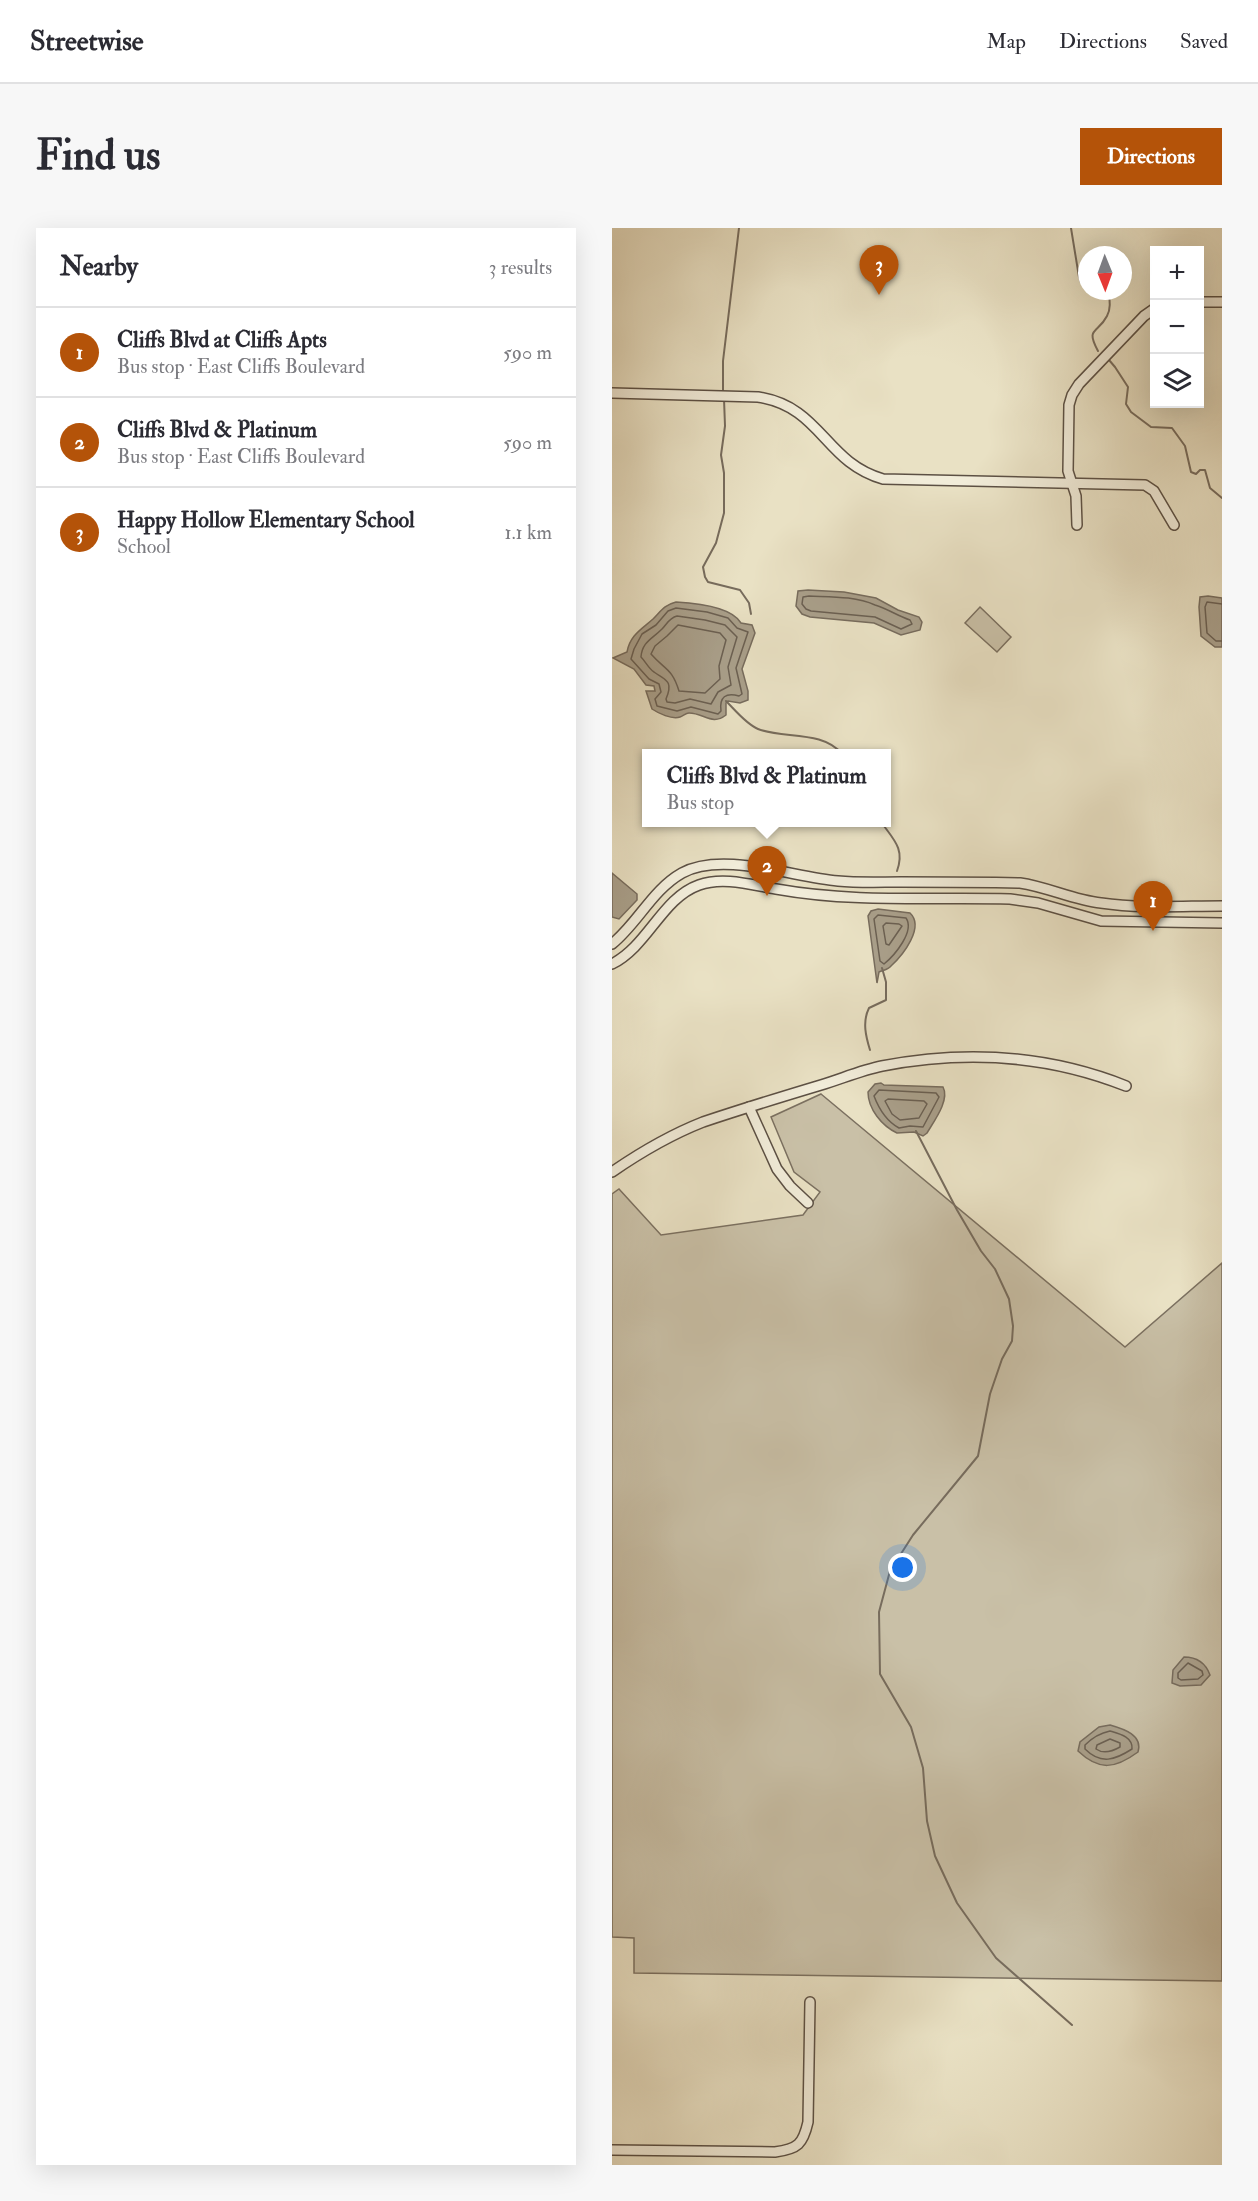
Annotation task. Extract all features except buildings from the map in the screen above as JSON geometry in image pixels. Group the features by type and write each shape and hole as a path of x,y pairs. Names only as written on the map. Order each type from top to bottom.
{"street":[{"path":"1204,302 1222,302"},
{"path":"1077,525 1076,496 1068,471 1069,405 1072,395 1079,384 1150,312"},
{"path":"612,393 770,399 794,408 814,425 846,461 869,475 883,479 1145,485 1154,491 1174,525"},
{"path":"612,944 624,934 666,885 681,874 699,866 715,863 839,881 1020,883 1112,904 1222,906"},
{"path":"612,964 630,953 673,903 690,889 720,881 830,897 1010,899 1038,903 1101,921 1222,923"},
{"path":"612,1172 674,1133 703,1122 880,1067 921,1060 956,1057 1020,1058 1081,1070 1126,1086"},
{"path":"750,1107 777,1169 790,1186 808,1203"},
{"path":"612,2150 775,2152 799,2145 805,2135 808,2122 810,2002"}],"shaded area":[{"path":"980,607 1011,637 997,652 965,623"},
{"path":"821,1094 1125,1347 1222,1263 1222,1981 634,1973 634,1938 612,1937 612,1194 619,1189 661,1235 803,1215 820,1192 794,1172 771,1117"}],"water":[{"path":"798,591 844,592 876,598 898,610 919,617 922,622 920,630 901,635 874,623 810,617 802,614 796,606"},
{"path":"1200,597 1222,598 1222,647 1215,647 1201,636"},
{"path":"676,602 721,609 736,617 741,623 752,625 755,633 742,669 748,700 740,703 728,701 726,715 721,718 712,719 687,713 673,718 655,711 652,709 646,691 655,691 654,686 646,685 634,669 613,658 627,652 637,633 666,607"},
{"path":"612,873 637,894 637,900 619,919 612,917"},
{"path":"878,909 910,913 915,926 911,941 890,967 879,972 877,983 868,916 871,911"},
{"path":"875,1084 884,1085 943,1087 945,1092 943,1104 927,1133 923,1136 914,1132 897,1133 881,1121 870,1105 868,1092"},
{"path":"1184,1657 1197,1660 1208,1671 1210,1675 1201,1685 1180,1686 1172,1683 1173,1670"},
{"path":"1110,1725 1135,1737 1139,1746 1138,1752 1122,1762 1100,1765 1078,1751 1080,1742 1099,1727"}],"waterway":[{"path":"723,394 723,361 739,228"},
{"path":"1071,228 1078,271"},
{"path":"1098,351 1093,334 1108,313 1109,300"},
{"path":"1109,360 1128,387 1126,404 1131,412 1151,427 1172,428 1185,446 1191,472 1196,474 1200,470 1205,470 1210,488 1222,498"},
{"path":"724,399 725,426 721,455 724,473 724,513 716,543 703,567 708,582 740,590 749,603 751,614"},
{"path":"726,701 758,729 814,738 837,749"},
{"path":"885,827 899,851 897,871"},
{"path":"870,1050 865,1024 869,1008 886,1000 886,982 882,968"},
{"path":"916,1131 957,1210 981,1251 995,1269 1009,1299 1013,1326 1012,1341 1002,1359 990,1394 978,1456 913,1535 890,1571 879,1612 880,1674 911,1727 923,1768 927,1821 935,1856 957,1903 996,1958 1072,2025"}],"place":[{"name":"Happy Hollow Elementary School","path":"879,295"},
{"name":"Cliffs Blvd & Platinum","path":"767,896"},
{"name":"Cliffs Blvd at Cliffs Apts","path":"1153,931"}]}
